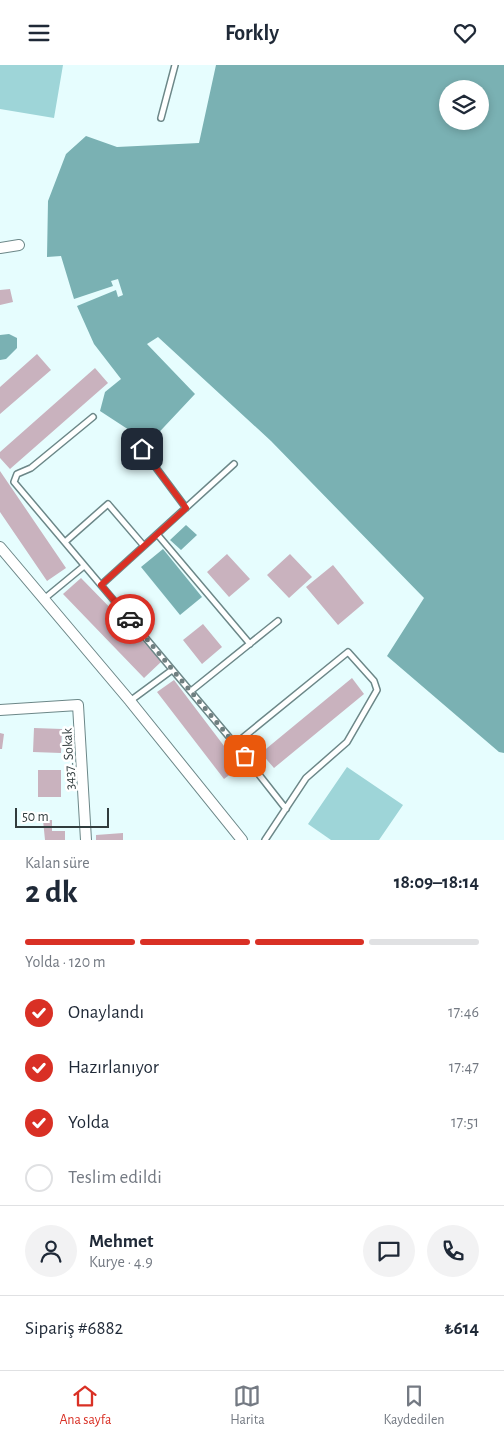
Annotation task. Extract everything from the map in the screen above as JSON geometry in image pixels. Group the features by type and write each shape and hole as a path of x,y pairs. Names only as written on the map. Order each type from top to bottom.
{"street":[{"path":"0,248 19,245"},
{"path":"0,547 130,701 242,840"},
{"name":"3437. Sokak","path":"0,710 78,705 86,840"}],"lane":[{"path":"161,118 174,65"},
{"path":"93,417 31,468 17,474 14,482 191,691 286,809"},
{"path":"142,449 186,508"},
{"path":"101,585 234,464"},
{"path":"65,542 108,504 144,546"},
{"path":"157,534 250,644"},
{"path":"44,599 84,566"},
{"path":"191,691 278,621"},
{"path":"235,744 348,652 374,681 377,689 347,742 306,778 265,840"},
{"path":"130,701 172,670"}],"shaded area":[{"path":"0,65 63,65 54,118 0,109"},
{"path":"216,65 504,65 504,753 499,752 387,656 424,598 271,441 158,337 147,344 195,394 149,443 100,411 105,392 121,379 94,344 77,306 116,290 118,297 123,295 118,279 111,281 113,286 74,299 61,256 47,257 48,201 66,154 86,136 117,147 199,143"},
{"path":"9,334 17,338 17,348 6,359 0,360 0,335"},
{"path":"186,525 197,535 181,550 170,540"},
{"path":"163,549 202,597 180,615 141,567"},
{"path":"347,767 403,805 379,840 331,840 308,824"}],"building":[{"path":"10,289 13,302 0,305 0,290"},
{"path":"37,354 51,370 0,414 0,387"},
{"path":"95,368 108,383 10,469 0,458 0,452"},
{"path":"0,471 66,568 47,581 0,512"},
{"path":"227,554 250,579 229,597 207,572"},
{"path":"290,554 312,577 289,598 267,575"},
{"path":"333,565 364,603 338,625 306,587"},
{"path":"81,578 162,661 144,678 63,594"},
{"path":"203,624 222,647 202,664 183,640"},
{"path":"352,678 364,694 274,768 261,753"},
{"path":"174,680 240,767 224,779 157,692"},
{"path":"34,728 62,729 61,753 33,752"},
{"path":"0,733 4,734 2,749 0,749"},
{"path":"38,770 61,770 61,797 38,797"},
{"path":"43,820 52,820 52,831 65,831 65,840 45,840"},
{"path":"123,833 123,840 96,840 96,835"}],"way so far":[{"path":"130,619 245,756"}],"route":[{"path":"130,619 101,585 186,508 142,449"}]}
